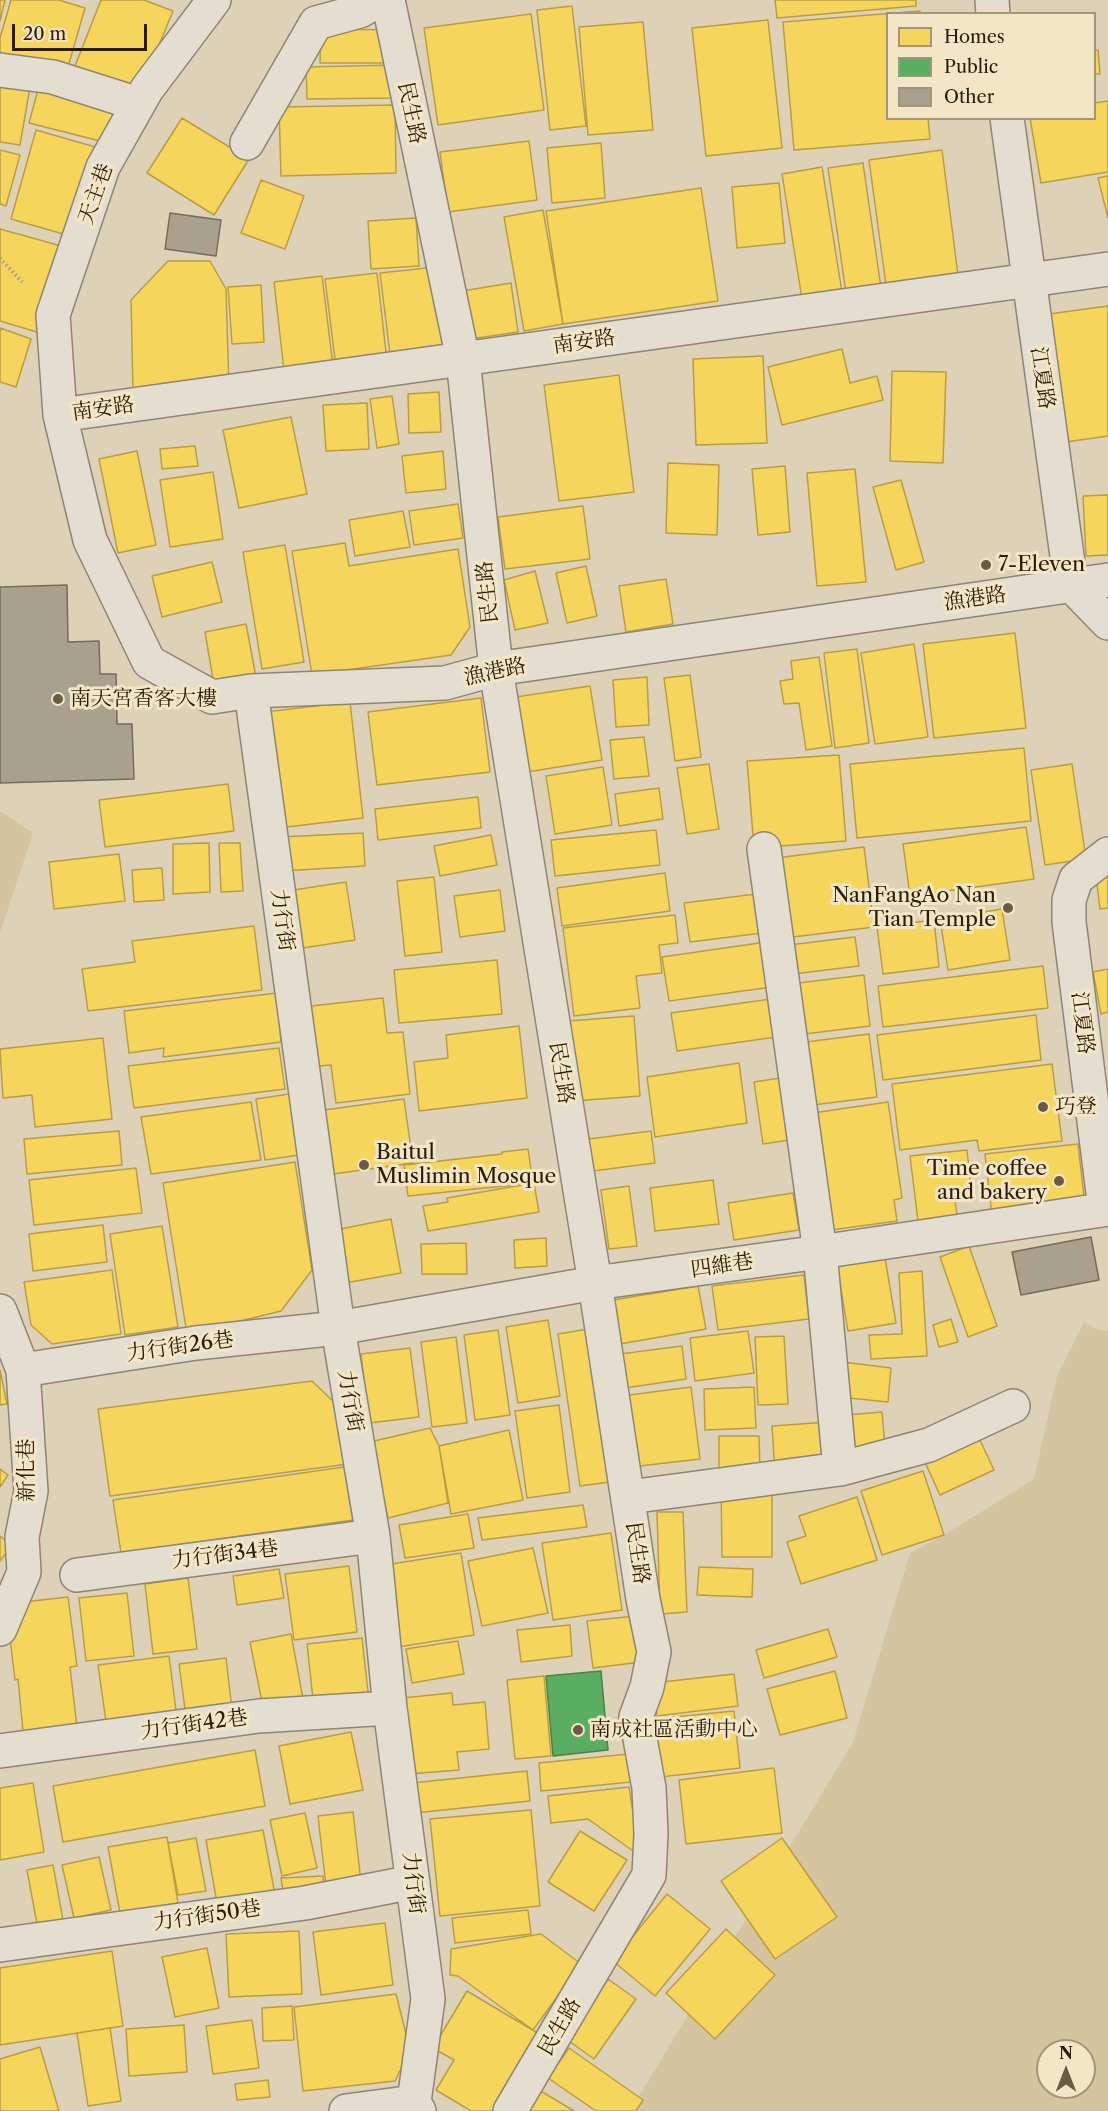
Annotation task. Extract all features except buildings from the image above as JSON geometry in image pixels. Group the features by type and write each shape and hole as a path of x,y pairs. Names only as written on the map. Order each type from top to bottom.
{"street":[{"name":"天主巷","path":"60,415 53,315 104,167 147,89 214,0"},
{"path":"247,143 316,23 360,11 380,0"},
{"name":"民生路","path":"388,0 463,359 496,669 629,1497 643,1599 654,1652 636,1716 649,1788 651,1834 649,1875 510,2111"},
{"path":"0,70 53,77 138,104"},
{"name":"江夏路","path":"1007,120 1071,585"},
{"name":"南安路","path":"60,415 1108,269"},
{"name":"漁港路","path":"60,415 90,540 149,662 212,697 251,691 445,683 496,669 1108,580"},
{"path":"1071,585 1108,623"},
{"name":"力行街","path":"251,691 338,1328 373,1536 390,1708 428,1999 417,2107"},
{"path":"764,849 820,1252 840,1469"},
{"name":"江夏路","path":"1107,1209 1069,922 1069,900 1076,879 1108,854"},
{"name":"四維巷","path":"338,1328 595,1283 1107,1209"},
{"name":"新化巷","path":"0,1311 23,1370 31,1491 22,1537 24,1572 0,1629"},
{"name":"力行街26巷","path":"23,1370 196,1343 338,1328"},
{"path":"629,1497 840,1469 929,1445 1012,1406"},
{"name":"力行街34巷","path":"77,1575 373,1536"},
{"name":"力行街42巷","path":"0,1751 259,1716 390,1708"},
{"name":"力行街50巷","path":"0,1945 305,1903 413,1882"},
{"path":"346,2111 417,2107"}],"shaded area":[{"path":"0,811 33,833 0,933"},
{"path":"1084,1322 1098,1330 1108,1331 1108,2111 634,2111 633,2106 853,1742 910,1553 944,1535 1034,1479 1057,1376"}],"place":[{"name":"7-Eleven","path":"986,565"},
{"name":"南天宮香客大樓","path":"58,699"},
{"name":"NanFangAo Nan Tian Temple","path":"1008,908"},
{"name":"巧登","path":"1043,1107"},
{"name":"Baitul Muslimin Mosque","path":"364,1165"},
{"name":"Time coffee and bakery","path":"1059,1181"},
{"name":"南成社區活動中心","path":"578,1730"}]}
